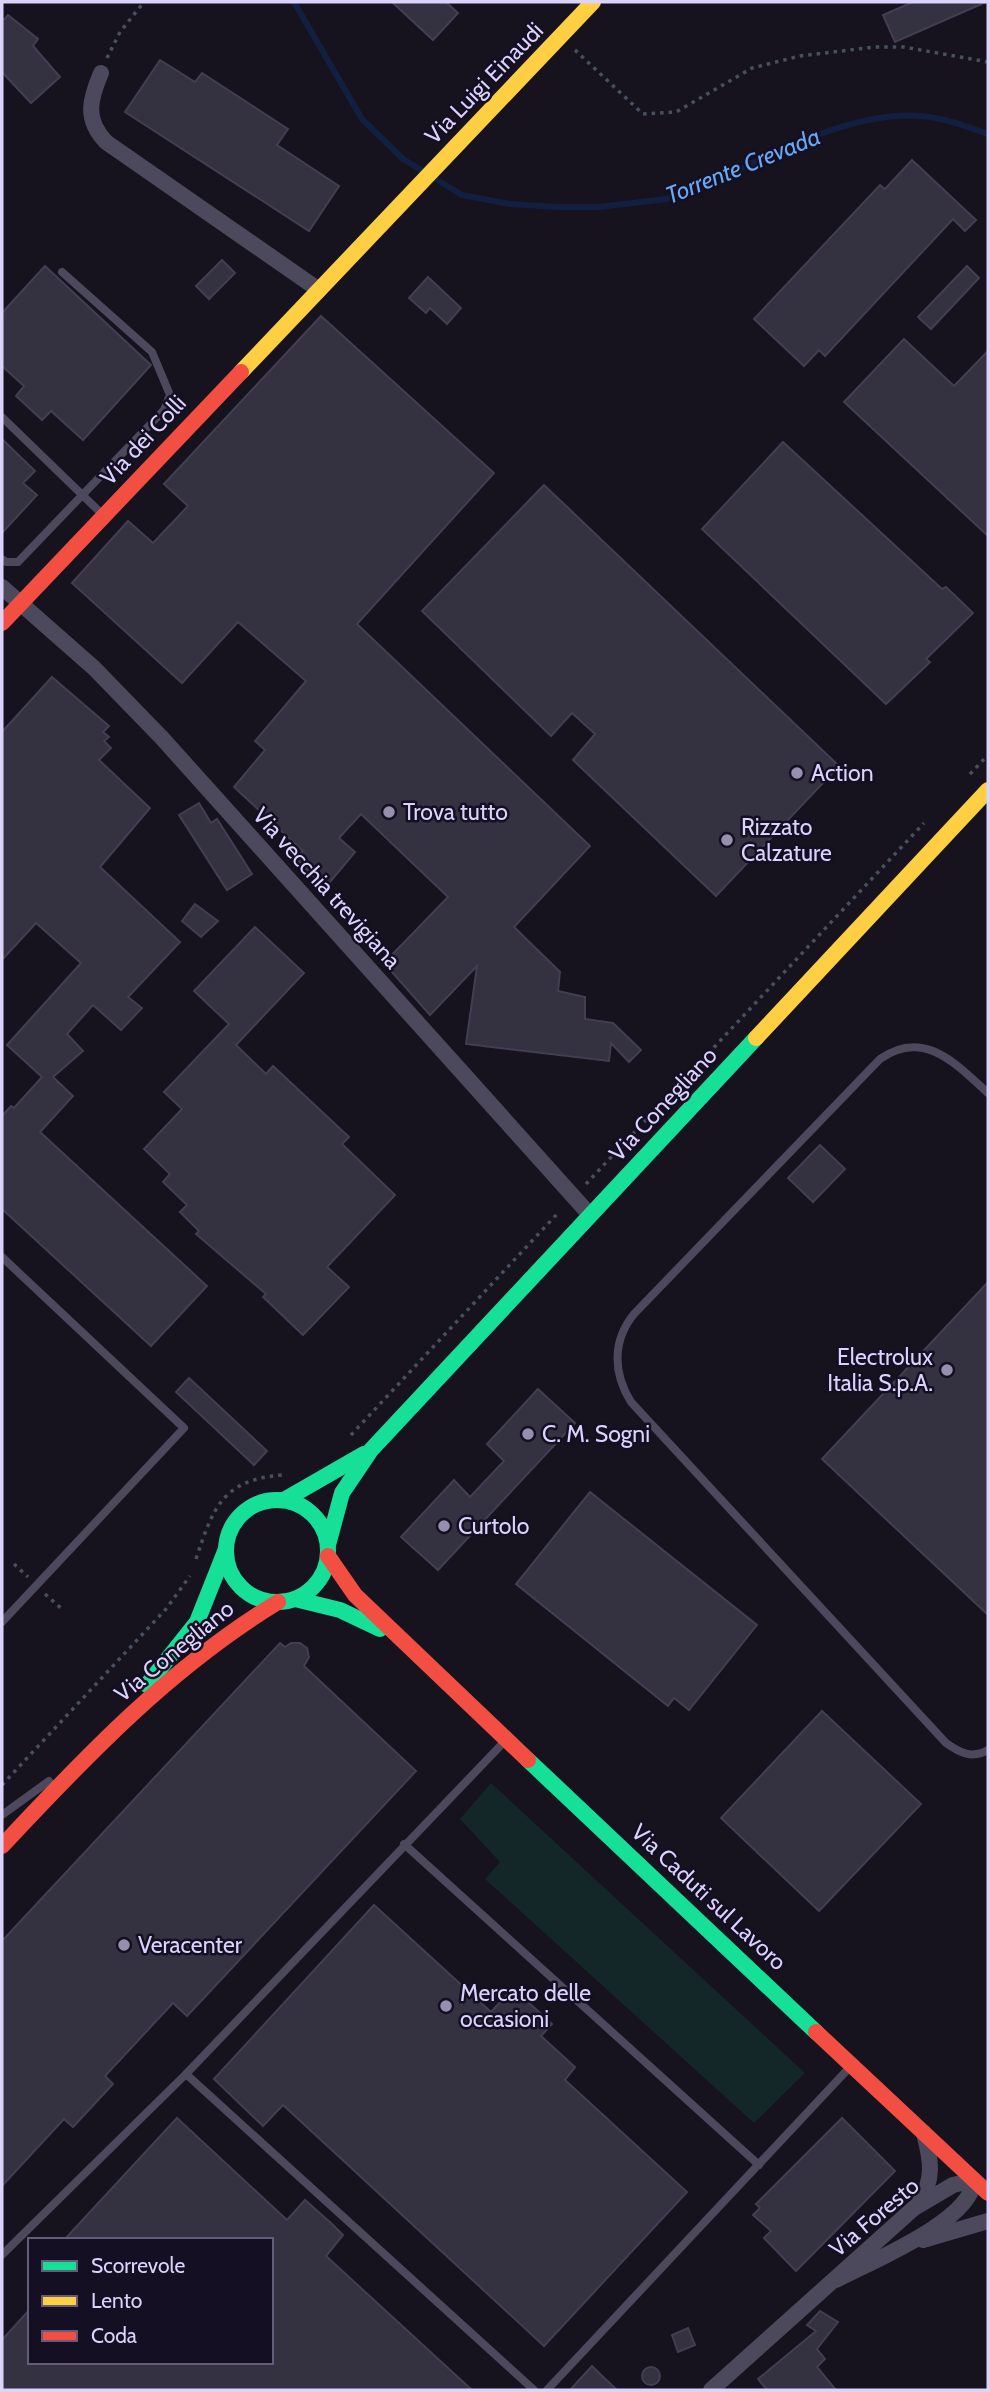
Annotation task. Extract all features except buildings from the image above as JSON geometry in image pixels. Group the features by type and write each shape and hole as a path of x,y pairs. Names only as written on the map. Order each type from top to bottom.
{"main road":[{"name":"Via Luigi Einaudi","path":"409,196 593,2"},
{"name":"Via dei Colli","path":"2,623 409,196"},
{"name":"Via Conegliano","path":"328,1551 342,1493 371,1450 988,790"},
{"name":"Via Conegliano","path":"284,1500 371,1450"},
{"path":"284,1500 300,1505 314,1515 323,1529 328,1551 317,1582 295,1599 278,1602 261,1600 246,1592 235,1580 228,1565 226,1548 234,1525 251,1507 267,1501 284,1500"},
{"name":"Via Conegliano","path":"102,1741 197,1622 226,1548"},
{"name":"Via Caduti sul Lavoro","path":"328,1551 355,1595 397,1637 508,1738 988,2193"},
{"name":"Via Caduti sul Lavoro","path":"295,1599 340,1610 397,1637"},
{"name":"Via Conegliano","path":"2,1846 102,1741 226,1632 278,1602"}],"street":[{"path":"101,73 89,105 92,122 106,142 319,290"},
{"name":"Via vecchia trevigiana","path":"2,587 94,668 162,738 590,1215"},
{"path":"914,2208 925,2194 931,2172 925,2133"},
{"name":"Via Foresto","path":"711,2390 914,2208 953,2185 974,2180 974,2190 955,2212 900,2247 836,2280"},
{"path":"900,2247 988,2221"}],"lane":[{"path":"2,559 18,562 164,410 170,395 152,352 62,272"},
{"path":"2,417 103,515"},
{"path":"988,1093 950,1058 934,1049 904,1047 880,1059 634,1314 620,1337 617,1350 620,1379 631,1402 919,1713 958,1751 970,1755 988,1750"},
{"path":"2,1257 184,1428 2,1622"},
{"path":"2,2255 186,2074 508,1738"},
{"path":"2,1815 89,1753"},
{"path":"404,1844 760,2165"},
{"path":"547,2390 852,2065"},
{"path":"186,2074 534,2390"}],"path":[{"path":"101,73 120,32 144,2"},
{"path":"561,36 643,114 676,111 752,68 800,57 874,47 904,47 988,62"},
{"path":"970,775 988,755"},
{"path":"586,1184 933,814"},
{"path":"340,1443 558,1213"},
{"path":"351,1434 371,1450"},
{"path":"2,1785 176,1597 193,1568 206,1525 220,1502 243,1484 284,1475"},
{"path":"14,1564 29,1578"},
{"path":"45,1593 62,1609"}],"green space":[{"path":"491,1783 805,2073 754,2123 485,1879 500,1862 460,1819"}],"waterway":[{"name":"Torrente Crevada","path":"294,2 362,119 403,159 462,195 510,204 557,207 599,207 666,199 688,194 802,141 863,121 892,116 939,119 988,134"}],"traffic: fast":[{"path":"328,1545 342,1493 371,1450 756,1038"},
{"path":"284,1500 364,1454"},
{"path":"277,1500 296,1504 313,1515 324,1532 328,1551 324,1570 313,1587 296,1598 277,1602 258,1598 241,1587 230,1570 226,1551 230,1532 241,1515 258,1504 277,1500"},
{"path":"147,1685 197,1622 226,1549"},
{"path":"295,1599 340,1610 380,1629"},
{"path":"528,1760 816,2032"}],"traffic: slow":[{"path":"241,372 593,2"},
{"path":"756,1038 988,790"}],"traffic: jam":[{"path":"2,623 241,372"},
{"path":"328,1556 355,1595 528,1760"},
{"path":"2,1846 132,1714 202,1655 278,1602"},
{"path":"816,2032 988,2193"}],"place":[{"name":"Action","path":"797,773"},
{"name":"Trova tutto","path":"389,812"},
{"name":"Rizzato Calzature","path":"727,840"},
{"name":"Electrolux Italia S.p.A.","path":"947,1370"},
{"name":"C. M. Sogni","path":"528,1434"},
{"name":"Curtolo","path":"444,1526"},
{"name":"Veracenter","path":"124,1945"},
{"name":"Mercato delle occasioni","path":"446,2006"}]}
